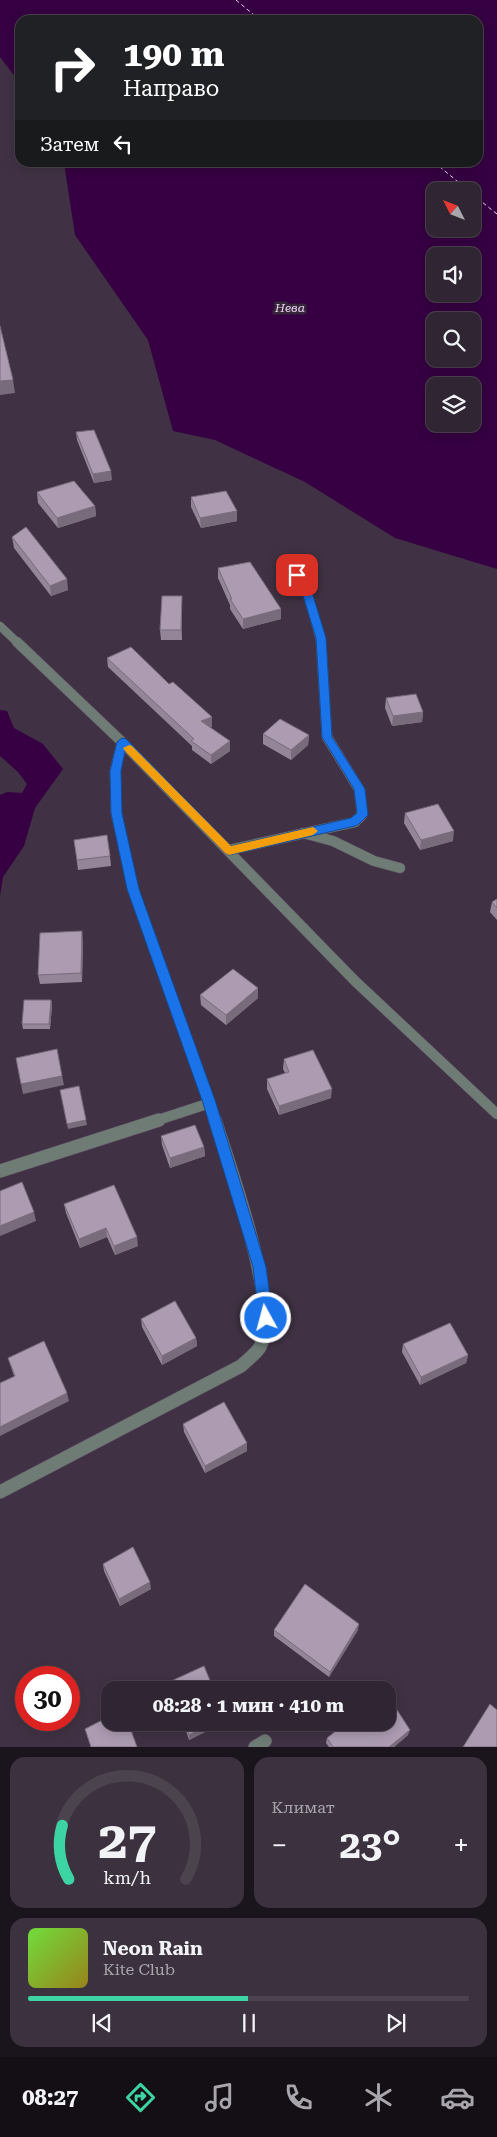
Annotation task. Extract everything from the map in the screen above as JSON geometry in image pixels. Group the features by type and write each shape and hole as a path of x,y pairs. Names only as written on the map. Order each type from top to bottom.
{"street":[{"path":"229,850 355,822 362,815 359,789 327,737 321,638 306,589 288,561"},
{"path":"0,626 122,742 355,980 497,1114"},
{"path":"0,1492 241,1366 260,1347 266,1318 260,1267 210,1103 133,889 116,813 115,771 122,742"},
{"path":"303,833 332,841 374,861 400,868"},
{"path":"0,1171 210,1103"}],"water":[{"name":"Нева","path":"0,0 497,0 497,569 395,538 305,482 215,440 173,431 148,340 75,235 65,167 483,167 483,15 15,15 15,76 0,57"},
{"path":"0,710 7,711 14,728 43,744 63,769 35,808 24,846 3,877 0,896 0,795 7,792 22,793 27,784 18,772 0,756"}],"building":[{"path":"0,326 13,380 0,381"},
{"path":"94,430 111,471 93,474 76,432"},
{"path":"74,481 95,506 57,518 37,492"},
{"path":"226,491 237,511 200,518 191,497"},
{"path":"26,527 67,579 50,586 12,537"},
{"path":"250,562 281,609 243,619 230,599 232,599 218,568"},
{"path":"162,596 182,596 181,630 160,630"},
{"path":"131,647 169,684 173,682 212,717 201,721 230,741 211,755 191,741 194,739 107,658"},
{"path":"416,694 423,712 393,716 386,698"},
{"path":"280,719 309,735 291,750 263,734"},
{"path":"438,804 454,831 421,840 405,813"},
{"path":"107,835 110,856 77,860 74,840"},
{"path":"497,899 497,908 492,902"},
{"path":"82,931 81,973 38,975 40,933"},
{"path":"233,969 258,988 226,1015 200,995"},
{"path":"24,1000 51,1000 49,1024 22,1024"},
{"path":"57,1049 62,1076 21,1084 16,1058"},
{"path":"313,1050 332,1089 279,1106 267,1079 289,1072 284,1059"},
{"path":"79,1086 86,1120 67,1124 60,1090"},
{"path":"195,1125 204,1147 170,1158 161,1136"},
{"path":"22,1182 34,1212 0,1226 0,1191"},
{"path":"114,1185 137,1237 114,1246 106,1228 79,1239 64,1204"},
{"path":"175,1301 196,1338 162,1356 141,1319"},
{"path":"450,1323 468,1355 421,1377 403,1344"},
{"path":"44,1341 67,1393 0,1427 0,1383 15,1376 8,1358"},
{"path":"224,1402 247,1443 205,1466 183,1424"},
{"path":"133,1547 150,1582 119,1599 103,1564"},
{"path":"305,1584 359,1624 330,1672 274,1630"},
{"path":"204,1666 210,1681 171,1681"},
{"path":"490,1704 497,1710 497,1747 463,1747"},
{"path":"396,1708 410,1730 389,1747 333,1747 327,1738 336,1731 396,1731"},
{"path":"101,1721 101,1731 131,1731 137,1747 91,1747 85,1729"},
{"path":"187,1731 196,1731 189,1735"}],"ferry route":[{"path":"236,0 254,15"},
{"path":"440,167 458,182"},
{"path":"481,201 497,214"}],"slow traffic":[{"path":"129,748 229,850 313,831"}],"route":[{"path":"266,1318 260,1267 210,1103 133,889 116,813 115,771 122,742 229,850 355,822 362,815 359,789 327,737 321,638 306,589 297,575"}]}
